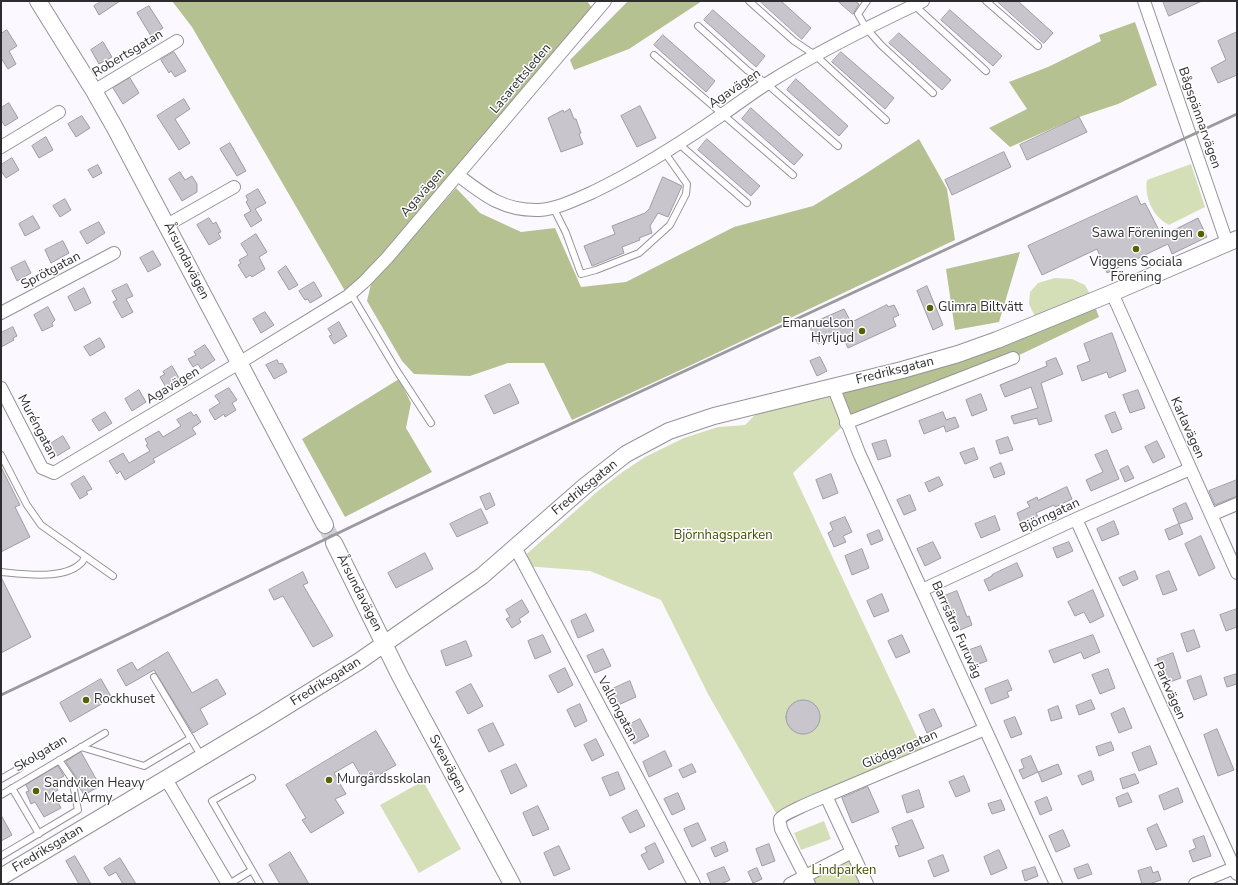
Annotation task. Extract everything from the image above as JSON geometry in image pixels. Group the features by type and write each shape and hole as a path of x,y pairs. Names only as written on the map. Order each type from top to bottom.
{"street":[{"name":"Årsundavägen","path":"38,1 94,91 167,225 238,363 325,525"},
{"name":"Lasarettsleden","path":"458,175 605,1"},
{"name":"Bågspännarvägen","path":"1144,1 1232,241"},
{"name":"Agavägen","path":"54,473 351,294 387,258 458,175 477,190 500,204 511,208 541,210 585,195 624,177 679,144 767,84 815,55 916,2"},
{"name":"Robertsgatan","path":"94,91 177,41"},
{"path":"1,147 59,112"},
{"path":"167,225 234,187"},
{"name":"Fredriksgatan","path":"1,877 295,702 384,644 482,576 585,486 626,454 669,431 714,416 902,370 958,354 997,340 1112,293 1232,241"},
{"name":"Sprötgatan","path":"1,313 114,253"},
{"name":"Karlavägen","path":"1112,293 1190,469 1236,568"},
{"name":"Fredriksgatan","path":"846,423 1013,358"},
{"name":"Barrsätra Furuväg","path":"833,386 846,423 1056,884"},
{"name":"Muréngatan","path":"1,388 42,468 54,473"},
{"name":"Björngatan","path":"922,590 1076,518 1190,469"},
{"path":"1211,515 1237,504"},
{"name":"Parkvägen","path":"1076,518 1236,871"},
{"name":"Årsundavägen","path":"334,543 384,644"},
{"name":"Vallongatan","path":"515,548 694,884"},
{"name":"Sveavägen","path":"384,644 512,884"},
{"name":"Glödgargatan","path":"826,796 985,729"},
{"path":"166,779 228,884"},
{"path":"807,880 781,829 780,820 782,816 826,796 867,884"},
{"path":"790,884 807,880 852,852"},
{"path":"1195,884 1236,871"}],"lane":[{"path":"750,1 794,41 815,55 886,120"},
{"path":"867,1 858,14 866,28 933,93"},
{"path":"986,1 1038,46"},
{"path":"916,2 986,71"},
{"path":"698,26 747,70 767,84 838,146"},
{"path":"654,55 793,175"},
{"path":"679,144 747,204"},
{"path":"553,207 566,233 581,274 596,270 639,253 670,225 686,194 687,184 664,153"},
{"path":"351,294 431,423"},
{"path":"1,455 27,505 41,526 113,576"},
{"path":"1,572 40,575 67,571 80,564 85,556"},
{"path":"154,677 202,757"},
{"path":"81,747 104,733"},
{"name":"Skolgatan","path":"1,795 81,747 144,766 191,738"},
{"path":"1,856 78,810 72,779 59,760"},
{"path":"1,779 20,768"},
{"path":"252,778 212,801 260,884"},
{"path":"12,788 39,834"},
{"path":"228,884 252,870"}],"green space":[{"path":"172,1 587,1 592,8 367,274 345,291 192,27"},
{"path":"628,1 702,1 629,49 574,70 570,60"},
{"path":"1135,22 1157,85 1118,104 1076,118 1010,147 989,128 1027,109 1009,82 1048,67 1101,41 1099,35"},
{"path":"919,139 947,189 955,240 572,420 544,363 508,363 470,376 414,374 402,361 367,301 371,284 456,188 480,213 521,232 555,228 581,287 626,282 734,227 813,206"},
{"path":"1191,164 1205,207 1169,225 1158,217 1148,200 1146,186 1147,180"},
{"path":"1020,252 999,322 955,330 946,269"},
{"path":"1055,278 1072,279 1085,285 1091,296 1036,319 1029,304 1030,292 1038,283"},
{"path":"1093,301 1099,317 1013,358 846,423 833,386 902,370"},
{"path":"399,379 411,403 406,428 432,472 345,517 302,439"},
{"name":"Björnhagsparken","path":"833,386 846,423 793,473 925,754 780,820 708,694 661,600 590,571 525,566 521,559 598,491 645,457 684,438 718,427 745,425 767,403"},
{"path":"423,781 461,849 419,873 380,805"},
{"path":"824,821 831,839 801,850 794,833"},
{"name":"Lindparken","path":"852,852 866,884 809,884 805,876"}],"building":[{"path":"102,1 120,1 99,15 94,6"},
{"path":"760,1 781,1 811,28 802,39"},
{"path":"838,1 855,1 859,4 853,14"},
{"path":"997,1 1018,1 1053,33 1044,43"},
{"path":"1163,1 1202,1 1169,16"},
{"path":"149,6 163,28 151,36 137,13"},
{"path":"713,10 765,56 756,67 704,20"},
{"path":"950,10 1002,56 993,66 941,20"},
{"path":"7,30 17,46 9,51 16,64 8,69 1,58 1,34"},
{"path":"1237,32 1237,75 1218,83 1211,68 1226,60 1218,41"},
{"path":"899,33 951,80 942,90 889,43"},
{"path":"663,35 715,81 706,92 654,45"},
{"path":"103,42 112,57 99,64 91,50"},
{"path":"174,52 186,71 175,77 171,71 169,73 161,60"},
{"path":"841,52 894,98 885,109 832,62"},
{"path":"130,78 139,93 123,104 113,88"},
{"path":"796,79 848,126 839,136 787,90"},
{"path":"184,99 190,109 175,119 190,143 179,150 157,116"},
{"path":"9,103 18,118 5,126 1,120 1,108"},
{"path":"640,106 656,138 637,147 621,116"},
{"path":"751,108 803,155 794,165 742,119"},
{"path":"570,109 574,119 576,119 583,144 561,152 548,118 563,110 564,112"},
{"path":"82,116 90,128 76,137 68,124"},
{"path":"1079,117 1087,132 1027,160 1020,145"},
{"path":"46,137 53,150 39,158 32,146"},
{"path":"707,139 760,186 751,196 698,150"},
{"path":"230,143 246,171 237,176 220,149"},
{"path":"1004,152 1011,167 952,195 945,180"},
{"path":"12,158 19,170 6,178 1,171 1,165"},
{"path":"98,165 102,173 93,178 88,170"},
{"path":"180,172 185,180 192,176 197,184 197,192 182,201 169,179"},
{"path":"663,177 682,186 668,217 658,213 650,226 652,233 639,238 640,240 622,247 624,253 592,266 584,246 615,234 612,226 645,213 649,209"},
{"path":"258,189 266,203 255,209 262,220 251,227 244,215 251,211 246,202 248,200 246,196"},
{"path":"1137,196 1141,205 1145,203 1162,236 1198,218 1207,237 1172,254 1168,244 1107,273 1097,249 1042,275 1028,246"},
{"path":"65,199 71,210 60,217 53,206"},
{"path":"33,216 40,228 25,236 19,224"},
{"path":"209,218 213,224 216,222 221,232 218,233 221,238 209,245 197,225"},
{"path":"99,222 105,233 87,244 80,232"},
{"path":"256,234 267,252 259,257 265,269 252,277 250,275 246,278 238,265 241,263 239,260 248,255 241,244"},
{"path":"63,241 69,253 51,263 45,250"},
{"path":"153,251 161,265 148,272 140,258"},
{"path":"25,261 31,273 17,281 11,268"},
{"path":"286,266 298,285 289,290 278,272"},
{"path":"314,282 322,296 310,303 308,299 305,300 299,291"},
{"path":"127,284 133,296 126,299 133,312 122,318 113,302 117,300 112,291"},
{"name":"Glimra Biltvätt","path":"927,286 943,325 933,330 917,291"},
{"path":"84,288 91,303 75,311 68,297"},
{"path":"887,305 888,307 894,305 899,315 893,318 896,326 848,348 841,334 818,344 810,328 816,325 814,322 844,309 851,322"},
{"path":"48,307 55,320 52,323 53,326 42,331 34,315"},
{"path":"265,312 274,325 261,333 253,319"},
{"path":"339,322 347,336 334,344 329,336 332,335 328,329"},
{"path":"13,327 17,336 13,338 14,340 1,347 1,333"},
{"path":"1112,333 1126,371 1109,378 1107,372 1082,381 1077,366 1090,361 1084,344"},
{"path":"100,338 105,347 90,356 84,347"},
{"path":"205,345 215,360 201,369 198,364 193,367 188,359 196,355 194,352"},
{"path":"820,357 827,371 817,376 810,361"},
{"path":"1056,358 1063,374 1041,383 1052,421 1039,425 1037,418 1014,424 1011,416 1038,408 1031,387 1005,397 1000,385 1047,366 1046,362"},
{"path":"277,360 279,364 282,363 287,372 274,379 266,365"},
{"path":"172,366 181,381 167,389 160,377 165,374 163,372"},
{"path":"510,384 519,403 494,414 485,396"},
{"path":"229,388 237,400 232,403 236,410 225,417 224,414 215,420 209,410 220,403 215,396"},
{"path":"139,390 146,402 132,411 125,399"},
{"path":"1138,390 1145,408 1130,413 1123,395"},
{"path":"981,394 987,410 972,416 966,400"},
{"path":"105,412 112,423 99,431 92,420"},
{"path":"191,412 194,416 196,414 201,422 192,428 196,434 153,459 155,462 125,480 120,471 117,474 109,461 123,453 129,463 150,451 146,445 148,444 145,439 159,431 163,437 181,426 177,420"},
{"path":"943,412 946,420 955,417 959,427 946,432 944,426 924,434 919,421"},
{"path":"1115,412 1122,429 1112,433 1105,416"},
{"path":"63,436 70,448 57,456 50,444"},
{"path":"1008,437 1013,450 1000,454 996,441"},
{"path":"886,440 891,456 878,460 872,444"},
{"path":"1157,441 1165,457 1153,463 1145,447"},
{"path":"974,448 978,459 965,464 960,453"},
{"path":"1107,450 1119,479 1091,491 1086,480 1103,472 1095,455"},
{"path":"1001,463 1005,474 994,478 990,468"},
{"path":"1128,466 1134,478 1125,482 1120,470"},
{"path":"1,467 20,505 15,507 30,537 1,552"},
{"path":"831,474 838,493 823,499 816,480"},
{"path":"84,476 92,489 86,492 88,494 80,499 71,484"},
{"path":"939,477 943,485 929,492 925,483"},
{"path":"1237,480 1237,496 1215,505 1209,491"},
{"path":"1067,487 1072,499 1055,507 1054,505 1036,513 1038,517 1021,524 1017,513 1030,507 1027,502 1037,497 1038,500"},
{"path":"490,493 495,505 486,510 480,497"},
{"path":"910,495 916,510 904,515 897,500"},
{"path":"1186,503 1193,519 1179,524 1173,509"},
{"path":"481,509 488,523 457,537 450,524"},
{"path":"995,516 1000,530 981,538 975,524"},
{"path":"845,517 852,532 843,536 846,542 834,547 828,533 833,530 830,523"},
{"path":"1114,521 1119,534 1102,541 1097,529"},
{"path":"1179,524 1183,534 1169,540 1165,530"},
{"path":"879,530 883,540 871,545 867,535"},
{"path":"1201,536 1215,568 1199,576 1185,544"},
{"path":"933,542 941,558 925,566 917,549"},
{"path":"1069,542 1073,551 1057,558 1053,548"},
{"path":"862,549 869,568 852,575 845,556"},
{"path":"425,553 433,569 396,588 388,573"},
{"path":"1017,563 1023,576 989,591 984,580"},
{"path":"1135,571 1138,579 1123,586 1119,578"},
{"path":"1169,571 1177,590 1163,595 1156,576"},
{"path":"303,572 308,583 303,585 333,636 313,647 283,596 274,600 269,590"},
{"path":"1,577 31,637 1,653"},
{"path":"1093,590 1104,616 1090,623 1084,612 1075,616 1068,602"},
{"path":"957,591 967,617 969,616 972,625 960,630 953,613 949,615 942,597"},
{"path":"882,594 889,611 874,617 867,601"},
{"path":"522,600 529,612 519,619 521,622 512,628 506,619 510,617 506,610"},
{"path":"1237,609 1237,627 1226,631 1220,615"},
{"path":"586,614 594,631 578,638 571,621"},
{"path":"1194,630 1200,647 1187,652 1181,634"},
{"path":"543,635 551,652 535,659 528,641"},
{"path":"902,635 910,652 896,658 888,641"},
{"path":"1093,635 1100,652 1084,659 1081,652 1054,663 1049,651"},
{"path":"466,641 472,656 446,666 441,651"},
{"path":"981,646 987,661 970,667 964,652"},
{"path":"603,649 611,666 595,673 587,656"},
{"path":"168,652 192,693 217,679 226,694 200,709 208,724 193,733 154,670 126,686 117,670 132,662 137,670"},
{"path":"1173,653 1181,678 1167,683 1157,659"},
{"path":"565,668 573,685 558,693 549,676"},
{"path":"1108,669 1115,688 1100,694 1092,675"},
{"path":"1237,674 1237,684 1227,687 1224,678"},
{"path":"1201,676 1207,695 1194,700 1187,681"},
{"name":"Rockhuset","path":"101,679 112,698 70,722 60,703"},
{"path":"1008,680 1012,690 1007,692 1009,697 991,704 985,689"},
{"path":"630,681 636,697 616,706 610,690"},
{"path":"471,684 483,706 468,714 456,692"},
{"path":"800,700 806,700 810,701 817,707 820,717 819,724 813,731 806,734 800,734 796,733 789,727 786,720 786,714 787,710 793,703"},
{"path":"1091,700 1095,709 1079,715 1076,706"},
{"path":"580,704 587,721 575,727 567,710"},
{"path":"1058,706 1062,718 1051,721 1048,710"},
{"path":"1124,708 1132,728 1119,733 1111,714"},
{"path":"934,709 942,726 927,733 919,715"},
{"path":"1015,717 1022,734 1011,738 1004,721"},
{"path":"640,719 649,736 634,744 625,727"},
{"path":"493,723 504,745 489,752 478,730"},
{"path":"1217,729 1234,770 1218,776 1204,735"},
{"path":"376,731 396,765 365,783 353,762 334,773 346,794 335,799 344,813 311,833 302,820 306,818 286,785"},
{"path":"596,739 604,755 592,761 584,745"},
{"path":"1111,742 1114,750 1099,756 1096,747"},
{"path":"1150,746 1157,764 1139,771 1132,753"},
{"path":"665,751 672,766 649,777 643,762"},
{"path":"81,752 100,786 84,795 77,783 76,777 66,762"},
{"path":"1031,756 1038,772 1023,779 1019,770 1024,768 1021,760"},
{"path":"516,764 527,786 511,794 501,771"},
{"path":"692,764 696,772 683,778 679,770"},
{"path":"1058,764 1062,774 1042,782 1038,772"},
{"path":"58,766 64,776 53,782 58,790 53,793 61,808 44,817 35,802 31,804 26,792 29,791 26,785"},
{"path":"1091,771 1094,780 1082,785 1078,776"},
{"path":"618,772 625,789 610,796 602,778"},
{"path":"1135,774 1139,783 1123,789 1120,779"},
{"path":"964,776 970,791 956,797 949,782"},
{"path":"868,787 879,812 852,823 842,798"},
{"path":"1178,788 1183,802 1164,810 1159,796"},
{"path":"919,790 924,807 907,813 902,796"},
{"path":"678,793 685,809 672,815 664,799"},
{"path":"1128,793 1132,802 1119,807 1116,798"},
{"path":"1047,797 1052,810 1040,815 1035,802"},
{"path":"1001,800 1005,810 992,814 988,804"},
{"path":"538,806 549,829 533,836 523,813"},
{"path":"637,810 645,826 630,833 622,818"},
{"path":"1,815 12,835 1,841"},
{"path":"912,820 924,848 899,857 895,846 899,845 892,828"},
{"path":"698,823 706,840 692,847 684,829"},
{"path":"1157,824 1167,846 1156,850 1147,829"},
{"path":"1063,830 1070,846 1056,852 1049,836"},
{"path":"1204,836 1211,856 1193,862 1189,851 1196,848 1193,840"},
{"path":"725,842 728,851 715,857 711,848"},
{"path":"655,843 664,862 649,870 641,855 647,852 645,848"},
{"path":"769,844 775,861 762,866 756,849"},
{"path":"559,846 570,869 554,876 544,853"},
{"path":"999,850 1007,868 991,875 984,857"},
{"path":"290,852 309,884 280,884 269,865"},
{"path":"943,855 949,871 934,877 928,861"},
{"path":"75,856 91,884 79,884 66,861"},
{"path":"120,858 136,884 123,884 116,872 109,876 104,868"},
{"path":"1088,864 1092,874 1078,879 1074,869"},
{"path":"724,867 730,880 721,884 711,884 707,874"},
{"path":"1035,867 1038,876 1025,881 1022,871"},
{"path":"1151,867 1153,873 1158,871 1161,880 1149,884 1142,884 1138,871"},
{"path":"757,868 762,879 753,883 748,872"}],"tunnel":[{"path":"325,525 334,543"}],"railway":[{"path":"1,695 386,510 1237,114"}],"place":[{"name":"Sawa Föreningen","path":"1201,234"},
{"name":"Viggens Sociala Förening","path":"1136,249"},
{"name":"Glimra Biltvätt","path":"930,308"},
{"name":"Emanuelson Hyrljud","path":"862,331"},
{"name":"Rockhuset","path":"86,700"},
{"name":"Murgårdsskolan","path":"329,780"},
{"name":"Sandviken Heavy Metal Army","path":"36,791"}]}
